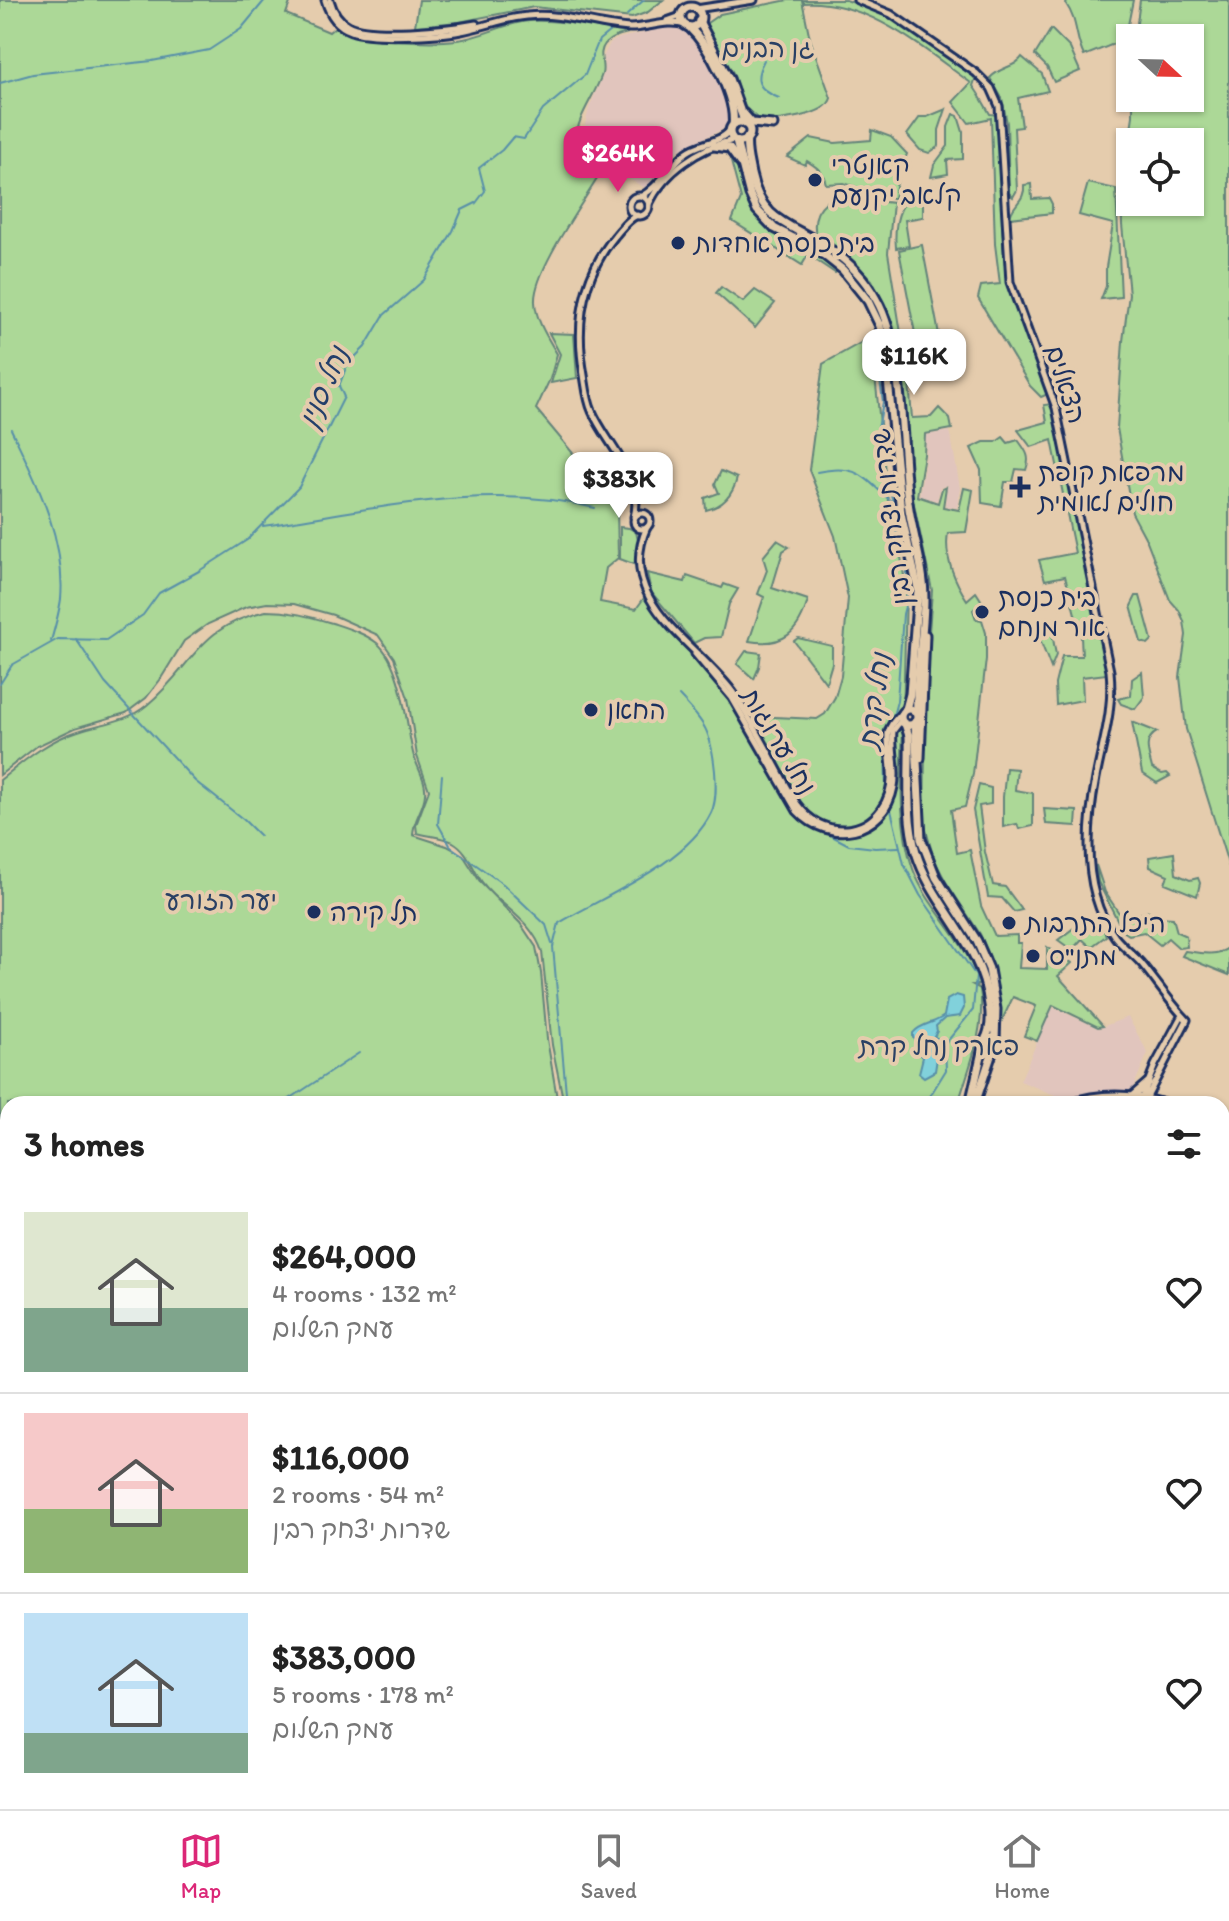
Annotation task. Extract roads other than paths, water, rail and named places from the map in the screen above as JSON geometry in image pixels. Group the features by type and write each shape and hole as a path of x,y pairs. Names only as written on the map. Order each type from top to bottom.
{"main road":[{"path":"678,1 687,26 706,49 723,82 732,107 731,136 741,142 747,138 749,131 729,79 694,8 686,0"},
{"path":"682,15 694,8"},
{"path":"687,26 695,26 700,20"},
{"path":"738,104 752,123 773,125"},
{"path":"732,127 745,124"},
{"name":"שדרות יצחק רבין","path":"747,138 746,150 752,180 764,206 778,221 823,245 848,264 875,296 888,323 909,512 924,598 916,718 921,839 936,877 977,941 989,969 996,1009 994,1046 975,1096"},
{"name":"שדרות יצחק רבין","path":"735,141 750,195 763,217 782,233 819,251 843,270 868,301 880,326 901,513 918,589 910,694 904,711 909,736 910,819 916,852 929,882 979,963 990,1010 989,1032 974,1096"},
{"path":"714,146 729,148 743,167"},
{"path":"917,792 923,731 924,598"},
{"path":"904,711 914,710 916,718 905,723"},
{"path":"984,1044 989,1039 994,1046"},
{"path":"1144,1096 1148,1083"}],"street":[{"path":"328,0 341,21 366,29 437,30 538,12 641,26 682,15"},
{"path":"328,0 335,21 362,34 447,33 538,15 624,27 651,27 674,22 687,26"},
{"path":"694,8 719,8 754,0"},
{"name":"הצאלים","path":"857,0 891,14 976,73 991,88 999,106 1010,282 1056,408 1111,685 1111,708 1091,811 1090,859 1094,891 1102,916 1117,939 1183,1018"},
{"path":"700,20 719,8"},
{"path":"627,221 633,199 651,190 683,155 721,138 732,127"},
{"path":"635,493 650,521 647,527 639,529 634,524 637,506 628,472 588,401 580,343 582,309 590,279 599,258 627,221 646,213 649,204 686,160 714,146 735,141"},
{"path":"642,196 649,204"},
{"path":"630,209 637,215"},
{"path":"634,517 640,512 646,513"},
{"name":"נחל ערוגות","path":"647,527 639,566 644,587 656,608 732,698 797,811 810,823 827,831 846,833 863,829 885,811 895,783 893,731 899,723 905,723"},
{"name":"נחל ערוגות","path":"639,529 643,543"},
{"name":"נחל ערוגות","path":"692,650 736,698 797,804 810,818 828,827 858,826 871,820 882,808 891,781 888,733 892,723 904,711"},
{"path":"1148,1083 1183,1018"},
{"path":"1145,1096 1183,1018"}],"water":[{"path":"956,995 963,997 964,1008 960,1016 945,1018 936,1026 934,1037 940,1039 935,1071 924,1077 919,1073 923,1057 919,1053 920,1042 913,1038 913,1033 944,1016 947,1000"}],"waterway":[{"path":"0,83 33,74 152,61 209,50 241,29 265,0"},
{"name":"נחל סנין","path":"627,15 644,0"},
{"name":"נחל סנין","path":"0,684 12,665 58,639 106,640 143,615 159,593 247,540 299,487 344,397 339,386 347,365 365,347 384,315 424,280 462,210 476,203 485,191 479,168 513,137 524,139 543,110 585,75 599,40 610,31"},
{"path":"764,60 758,79 766,92 779,98"},
{"name":"נחל קרת","path":"882,356 879,372 883,402 878,429 886,447 882,468 894,504 893,518 906,556 907,571 897,701 885,729 886,792"},
{"path":"11,429 47,511 59,554 61,599 51,641"},
{"path":"817,472 842,469 859,474 892,502"},
{"path":"263,526 387,506 471,498 554,500 595,508"},
{"path":"76,639 105,683 195,781 260,836"},
{"path":"566,1096 553,947 559,923 665,862 700,831 713,808 716,792 709,738 701,722 679,696"},
{"path":"442,775 438,824 451,847 503,884 546,925 552,944"},
{"name":"נחל קרת","path":"890,806 904,864 920,895 976,976 973,1010 945,1044 946,1070 930,1096"},
{"path":"813,826 849,845 899,847"},
{"path":"294,1096 359,1053"}],"place":[{"name":"קאנטרי קלאב יקנעם","path":"815,180"},
{"name":"בית כנסת אחדות","path":"678,243"},
{"name":"מרפאת קופת חולים לאומית","path":"1020,487"},
{"name":"בית כנסת אור מנחם","path":"982,612"},
{"name":"החאן","path":"591,710"},
{"name":"תל קירה","path":"314,912"},
{"name":"היכל התרבות","path":"1009,923"},
{"name":"מתנ\"ס","path":"1033,956"}],"park label":[{"name":"גן הבנים","path":"768,48"},
{"name":"יער הזורע","path":"221,900"},
{"name":"פארק נחל קרת","path":"939,1046"}]}
